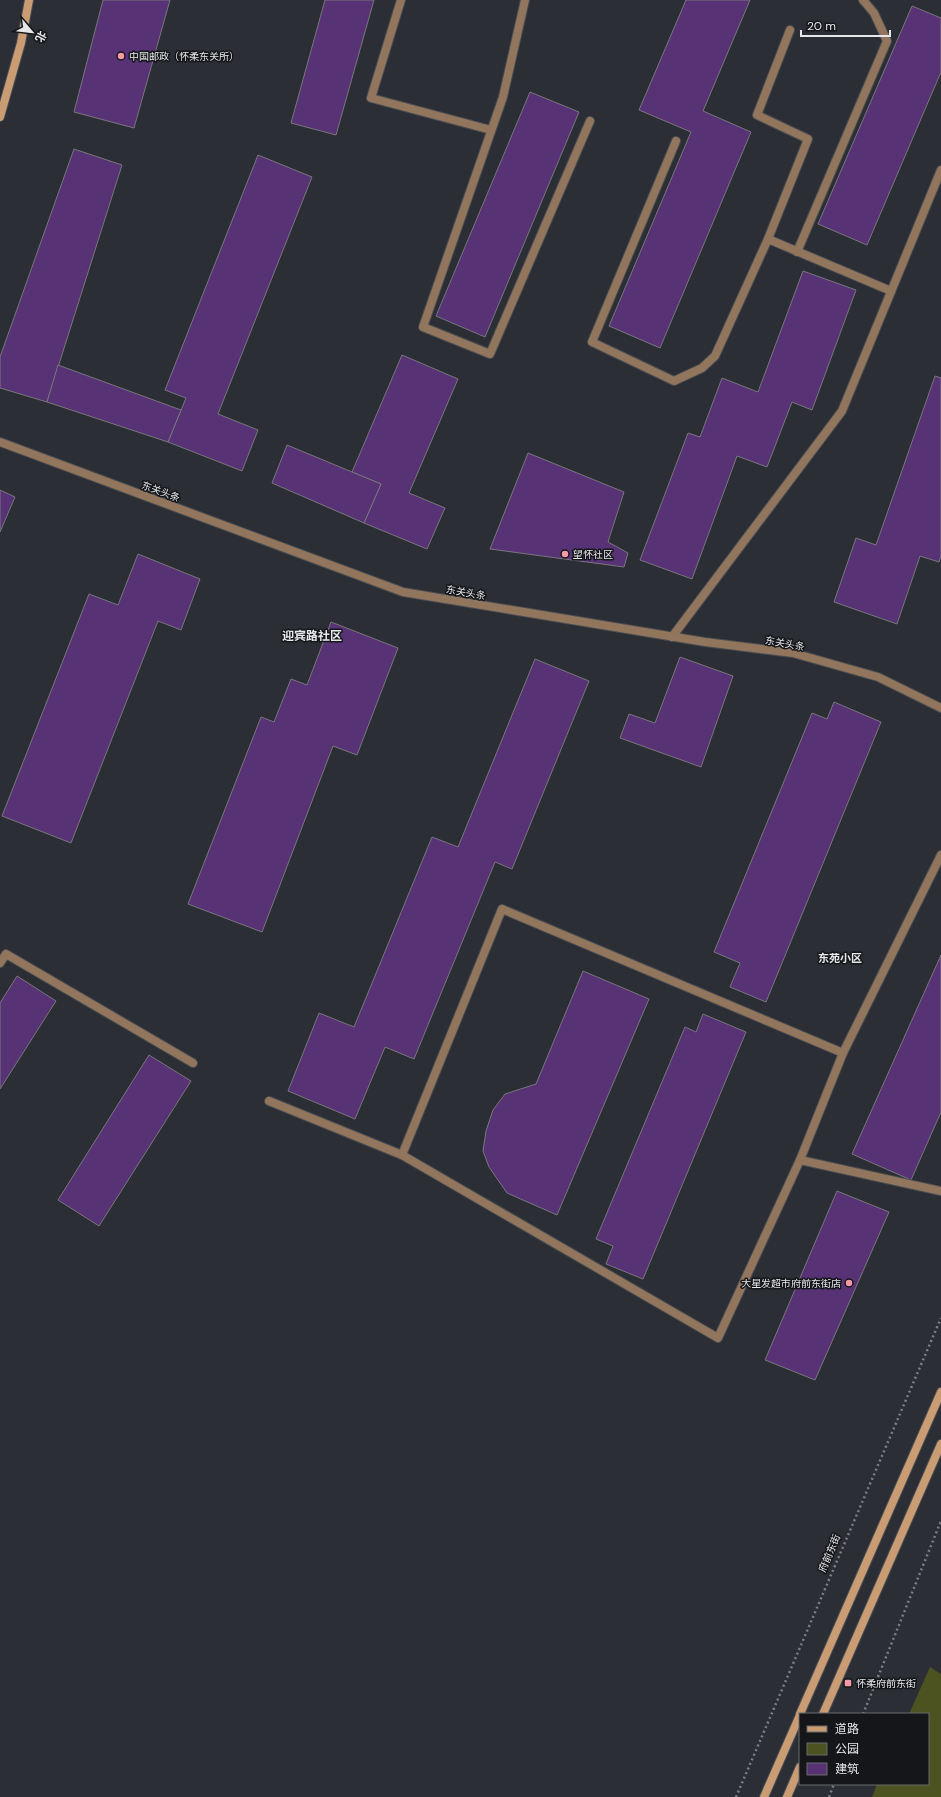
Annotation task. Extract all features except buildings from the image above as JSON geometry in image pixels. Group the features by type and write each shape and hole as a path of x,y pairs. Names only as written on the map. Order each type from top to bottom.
{"main road":[{"path":"0,117 21,43 29,0"},
{"path":"801,1713 941,1392"},
{"path":"823,1713 941,1444"},
{"path":"764,1797 799,1717"},
{"path":"787,1797 799,1769"}],"street":[{"path":"401,0 371,98 491,130"},
{"path":"525,0 503,98 423,327 490,354 590,121"},
{"path":"797,252 886,41 874,13 863,0"},
{"path":"676,141 592,342 674,381 702,368 714,356 768,239 808,139 757,114 790,30"},
{"path":"672,637 842,411 941,170"},
{"path":"768,239 891,291"},
{"name":"东关头条","path":"0,442 403,592 672,637 793,653 878,677 941,708"},
{"path":"269,1101 402,1155 718,1338 800,1160 843,1053 941,854"},
{"path":"402,1155 502,909 843,1053"},
{"path":"0,963 6,954 193,1063"},
{"path":"800,1160 941,1191"}],"path":[{"name":"府前东街","path":"736,1797 941,1318"},
{"path":"863,1713 941,1521"},
{"path":"829,1797 834,1785"}],"green space":[{"path":"930,1667 941,1674 941,1797 872,1797 877,1785 929,1785 929,1713 909,1713"}],"place":[{"name":"中国邮政（怀柔东关所）","path":"121,56"},
{"name":"望怀社区","path":"565,554"},
{"name":"大星发超市府前东街店","path":"849,1283"},
{"name":"怀柔府前东街","path":"848,1683"}],"district":[{"name":"迎宾路社区","path":"312,636"},
{"name":"东苑小区","path":"840,958"}]}
